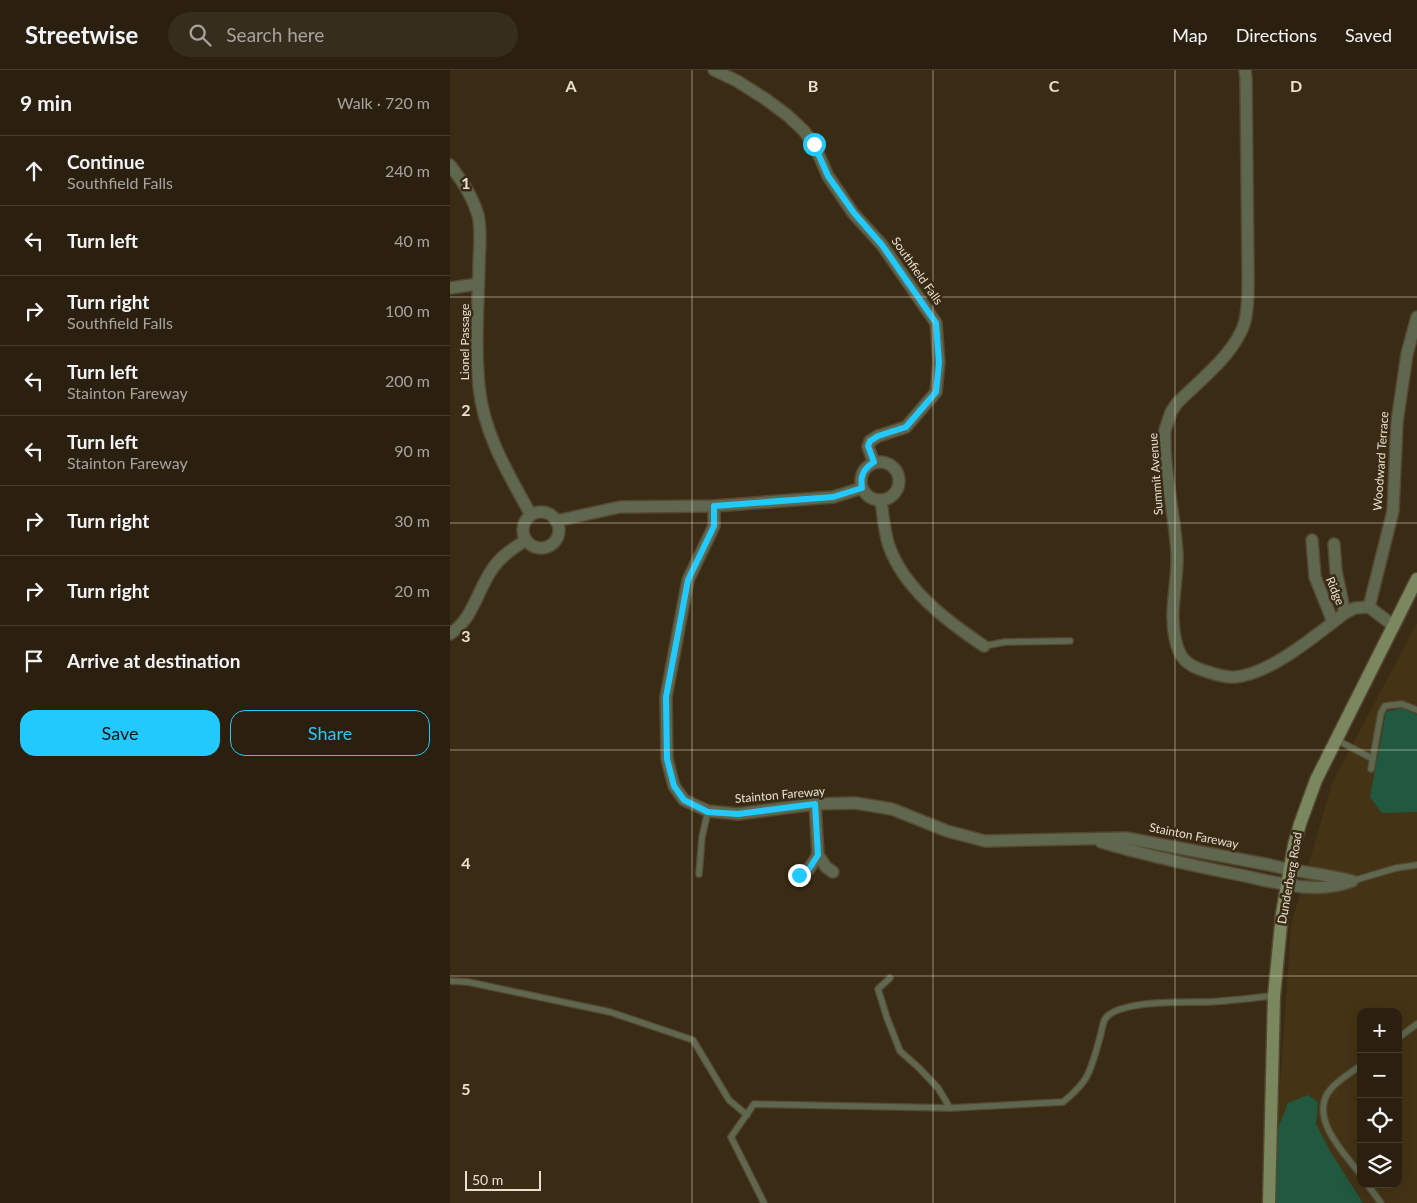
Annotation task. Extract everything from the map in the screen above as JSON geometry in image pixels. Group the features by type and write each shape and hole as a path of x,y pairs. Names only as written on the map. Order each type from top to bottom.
{"street":[{"name":"Southfield Falls","path":"714,70 737,81 764,98 787,115 802,130 814,144 828,176 848,206 882,245 936,323 939,363 936,392 906,427 878,436 870,441 868,446 874,462"},
{"name":"Summit Avenue","path":"1245,70 1248,267 1248,298 1245,321 1236,342 1174,408 1167,420 1165,430 1164,439 1177,553 1174,637 1179,654 1189,666 1209,673 1233,677 1246,676 1270,666 1345,613 1354,608 1368,607"},
{"name":"Lionel Passage","path":"450,165 466,186 478,215 480,226 476,342 479,388 486,422 506,470 531,515"},
{"path":"450,288 478,284"},
{"name":"Woodward Terrace","path":"1368,607 1393,511 1397,422 1407,354 1417,317"},
{"path":"874,462 889,464 899,476 899,485 895,492 881,500 870,497 862,488 862,473 867,466 874,462"},
{"path":"556,521 620,507 714,506 833,497 862,488"},
{"path":"881,500 889,546 904,573 928,603 962,631 984,646"},
{"name":"Stainton Fareway","path":"714,506 714,526 688,580 666,697 667,759 674,786 684,800 708,812 738,814 815,804 855,803 892,809 947,831 985,841 1126,838 1352,881"},
{"path":"545,513 552,516 556,521 559,528 558,535 550,546 537,548 530,545 526,540 523,526 531,515 545,513"},
{"path":"450,634 458,629 474,605 492,569 507,553 526,540"},
{"name":"Ridge","path":"1312,540 1314,577 1333,622"},
{"path":"1334,544 1336,571 1345,613"},
{"name":"Dunderberg Road","path":"1269,1203 1274,996 1282,914 1289,870 1300,824 1316,780 1417,579"},
{"path":"1368,607 1394,626"},
{"path":"815,804 818,855 826,867 833,872"},
{"name":"Stainton Fareway","path":"1092,839 1149,856 1287,884 1324,887 1339,886 1352,881"},
{"path":"1149,856 1153,842"},
{"path":"799,875 809,869 818,855"},
{"path":"1213,870 1217,855"}],"lane":[{"path":"984,646 1005,642 1070,642"},
{"path":"1371,769 1381,713 1385,706 1402,704 1417,710"},
{"path":"1336,739 1373,759"},
{"path":"698,874 702,837 708,812"},
{"path":"1352,881 1396,868 1417,865"},
{"path":"890,978 878,989 900,1051 938,1088 950,1108"},
{"path":"450,981 468,982 610,1012 693,1040 729,1100 747,1115"},
{"path":"764,1203 731,1137 754,1104 950,1108 1063,1102 1078,1090 1089,1075 1105,1019 1117,1010 1139,1005 1183,1001 1208,1002 1274,996"},
{"path":"1402,1035 1417,1024"},
{"path":"1357,1068 1329,1091 1324,1105 1324,1118 1328,1131 1357,1170"},
{"path":"1370,1188 1381,1203"}],"shaded area":[{"path":"1417,623 1417,1203 1272,1203 1291,925 1332,783"}],"green space":[{"path":"1402,708 1417,715 1417,812 1382,813 1370,797 1386,712"},
{"path":"1308,1095 1318,1102 1316,1124 1330,1151 1363,1203 1274,1203 1277,1131 1288,1103"}],"route":[{"path":"799,875 809,869 818,855 815,804 738,814 708,812 684,800 674,786 667,759 666,697 688,580 714,526 714,506 833,497 862,488 862,473 867,466 874,462 868,446 870,441 878,436 906,427 936,392 939,363 936,323 882,245 854,213 828,176 814,144"}]}
